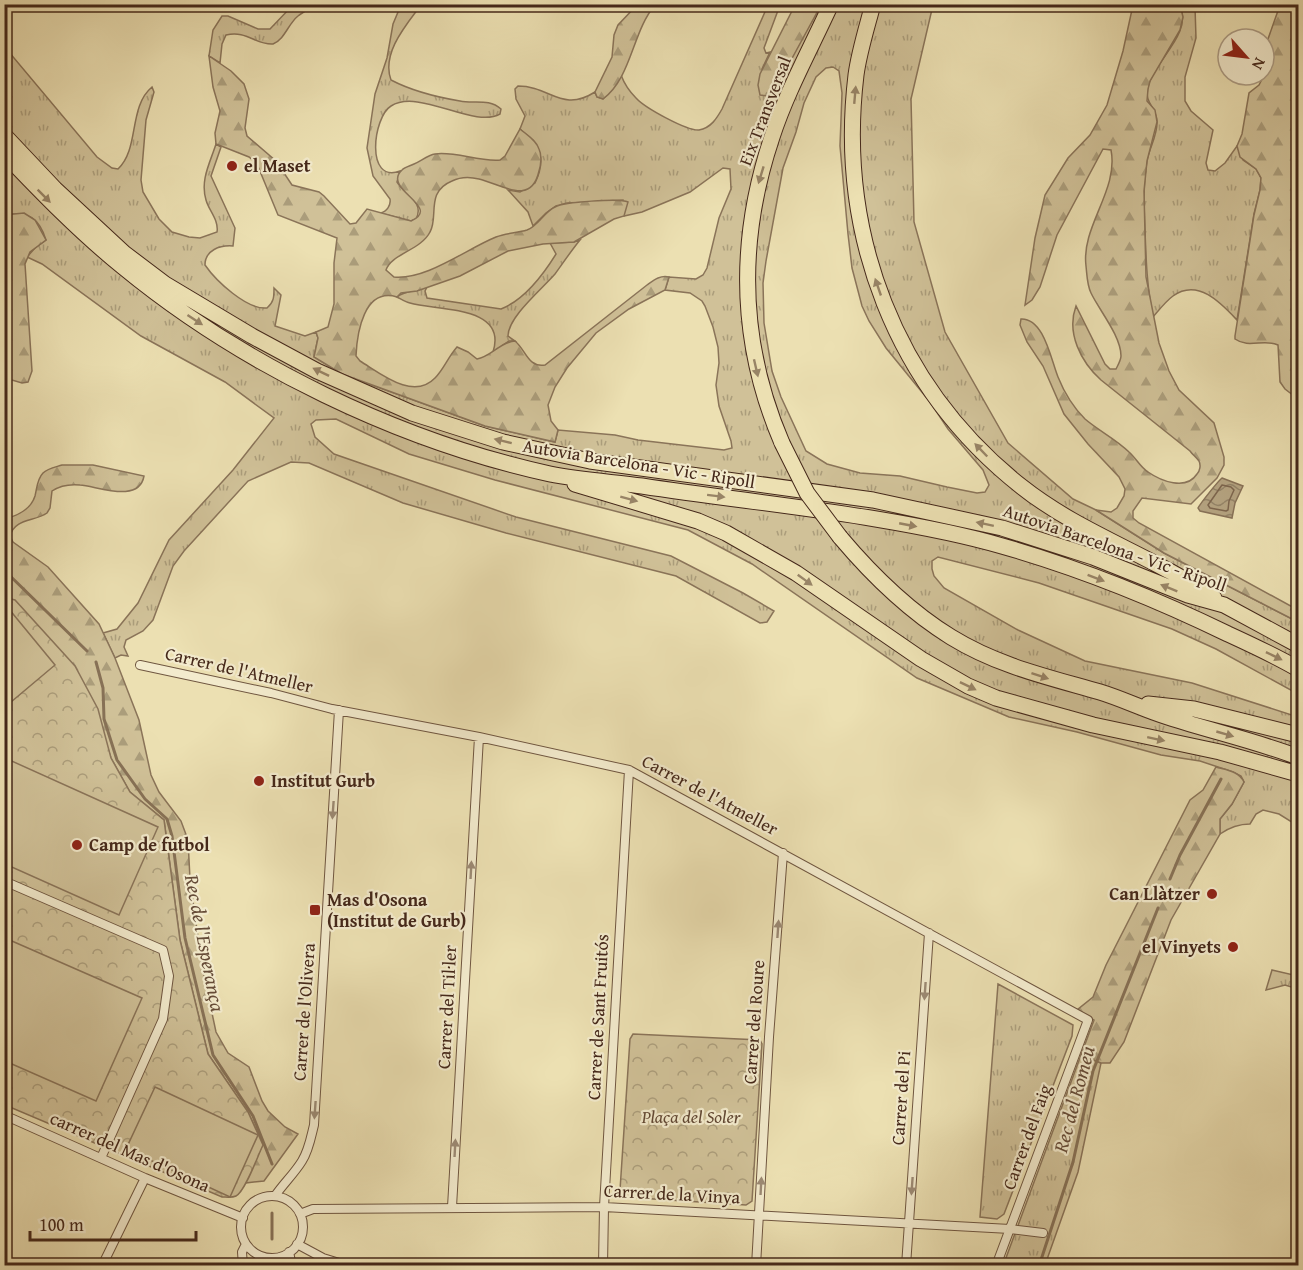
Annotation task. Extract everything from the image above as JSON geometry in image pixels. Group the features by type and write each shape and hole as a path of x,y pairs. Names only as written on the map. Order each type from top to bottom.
{"highway":[{"name":"Eix Transversal","path":"831,4 792,86 772,136 757,186 749,239 747,298 754,358 763,393 782,443 807,493 840,537 861,563 914,611 953,638 1000,662 1130,702"},
{"path":"873,4 856,73 852,123 853,173 865,250 899,340 944,409 992,461 1022,487 1059,512 1133,554 1194,584 1224,605"},
{"name":"Autovia Barcelona - Vic - Ripoll","path":"4,135 63,197 124,253 165,284 252,336 317,371 412,413 503,442 590,461 873,500 1002,528 1093,557 1188,595 1224,605 1299,645"},
{"name":"Autovia Barcelona - Vic - Ripoll","path":"4,153 44,196 123,268 178,309 237,347 298,381 394,426 495,460 554,475 875,519 1002,546 1071,569 1184,612 1299,669"},
{"path":"554,475 584,488 643,503 726,533 775,559 921,659 968,686 996,698 1093,725 1220,752 1299,774"},
{"path":"1130,702 1194,709 1299,735"},
{"path":"1130,702 1166,717 1299,757"}],"street":[{"name":"Carrer de l'Atmeller","path":"141,665 339,710 479,737 629,770 1088,1020"},
{"name":"Carrer de l'Olivera","path":"275,1196 301,1162 308,1148 314,1125 339,710"},
{"name":"Carrer del Til·ler","path":"452,1207 479,737"},
{"name":"Carrer de Sant Fruitós","path":"603,1266 604,1207 629,770"},
{"name":"Carrer del Roure","path":"756,1266 769,1037 783,853"},
{"path":"4,881 163,950 169,976 163,1019 101,1158"},
{"name":"Carrer del Pi","path":"906,1266 929,933"},
{"name":"Carrer del Faig","path":"996,1266 1088,1020"},
{"name":"carrer del Mas d'Osona","path":"4,1114 145,1178 243,1218"},
{"path":"102,1266 145,1178"},
{"path":"275,1196 290,1202 300,1214 303,1226 297,1244 289,1252 279,1257 269,1257 254,1252 246,1244 242,1234 243,1218 255,1201 275,1196"},
{"name":"Carrer de la Vinya","path":"300,1214 313,1209 604,1207 1010,1229 1043,1233"},
{"path":"243,1266 242,1252 246,1244"},
{"path":"297,1244 323,1258 349,1266"},
{"path":"289,1252 292,1266"}],"green space":[{"path":"296,5 330,5 302,13 281,39 273,44 240,34 226,35 222,44 220,63 209,56 213,30 222,16 228,16 258,29 270,29 290,8"},
{"path":"401,5 421,5 392,49 389,70 391,80 433,95 465,102 486,102 501,109 500,114 476,117 431,105 403,102 391,106 385,112 377,135 377,159 381,168 389,172 400,171 397,182 418,208 416,219 411,221 380,213 388,208 390,199 373,176 367,148 375,94 387,58 393,24"},
{"path":"637,5 655,5 641,28 620,79 603,99 597,97 595,92 612,57 614,35 618,25"},
{"path":"768,5 780,5 764,48 766,53 770,52 762,69 771,93 821,5 933,5 911,99 914,222 945,332 1008,443 1073,499 1096,510 1164,553 1298,622 1298,694 1216,649 1172,629 1039,583 938,557 932,561 934,576 944,588 1018,630 1085,661 1192,683 1298,717 1298,826 1279,814 1263,810 1256,814 1250,824 1234,826 1220,834 1220,819 1232,804 1244,782 1241,776 1233,772 1200,761 1161,755 1077,732 1009,717 917,678 752,564 688,530 495,480 409,454 336,419 316,420 311,424 315,437 334,454 516,517 671,556 774,611 767,622 760,623 676,576 506,533 403,503 309,463 291,462 248,481 184,551 173,566 153,620 143,631 126,640 124,647 128,656 121,655 115,658 103,633 117,629 138,603 169,540 233,470 274,418 225,382 141,336 42,264 27,257 46,240 40,226 32,218 21,214 6,215 5,212 4,46 97,157 112,168 118,169 125,160 140,105 152,87 154,92 146,120 141,180 143,192 159,219 172,232 200,238 217,232 215,220 204,193 204,185 216,144 221,147 211,176 235,228 233,246 223,246 210,252 205,265 233,293 259,307 267,308 271,304 274,288 281,295 275,326 305,336 316,332 318,338 314,357 342,374 485,426 555,442 558,430 615,435 638,440 724,450 732,448 719,406 716,385 719,363 718,347 705,306 702,301 690,293 665,290 669,277 696,279 703,275 707,268 719,218 731,189 730,169 723,168 690,192 642,212 624,216 623,200 567,203 556,206 533,226 528,212 508,190 520,192 535,183 541,166 537,147 520,129 525,116 516,99 515,89 518,86 529,87 556,97 574,100 595,92 597,97 603,99 621,75 636,98 666,118 685,127 699,130 707,127 722,109","holes":["833,67 839,71 842,93 840,146 848,234 852,268 862,306 886,348 930,402 948,429 983,470 989,485 985,492 977,493 900,476 860,473 827,464 806,451 781,397 772,371 764,323 763,283 766,261 783,168 804,103 816,77 826,68"]},
{"path":"795,5 821,5 778,84 767,96 760,95 758,85 760,74"},
{"path":"1133,5 1180,5 1183,17 1180,30 1150,81 1148,89 1147,101 1155,110 1157,122 1147,161 1144,191 1146,277 1159,343 1169,371 1179,390 1214,423 1224,457 1224,465 1217,478 1191,504 1142,498 1133,511 1133,518 1298,610 1298,622 1164,553 1096,510 1111,512 1117,508 1125,489 1119,477 1064,414 1043,366 1027,342 1020,325 1021,319 1029,321 1041,332 1063,388 1085,419 1124,447 1145,470 1173,483 1187,482 1197,474 1199,461 1190,451 1101,380 1087,365 1074,337 1073,316 1076,306 1105,364 1110,369 1116,369 1121,358 1120,348 1114,332 1090,290 1086,266 1089,237 1110,179 1111,150 1103,149 1057,235 1040,287 1032,300 1025,305 1035,238 1045,195 1068,158 1090,135 1107,105 1123,51"},
{"path":"1180,5 1195,7 1196,38 1185,77 1185,101 1191,111 1213,130 1206,163 1208,170 1215,171 1225,163 1237,146 1243,160 1256,169 1261,178 1237,320 1216,300 1200,291 1182,291 1165,303 1153,317 1151,306 1146,263 1144,187 1147,161 1157,121 1147,93 1157,67 1181,27 1183,16"},
{"path":"1280,5 1298,5 1298,399 1280,382 1278,345 1246,343 1235,339 1261,178 1256,169 1240,157 1237,146 1242,134 1249,93 1256,87 1276,87 1276,27 1272,27"},
{"path":"209,56 231,71 244,84 249,99 245,128 247,136 276,161 292,185 319,192 350,224 356,223 367,209 411,221 419,216 420,210 417,204 399,184 398,177 403,169 430,156 443,153 500,160 505,156 520,129 536,143 541,160 535,182 529,188 522,191 514,190 469,178 455,180 444,186 438,192 432,226 426,238 394,260 386,270 394,277 420,274 496,237 527,230 551,209 560,205 580,202 628,202 624,216 614,219 574,242 543,244 508,251 460,276 417,291 401,293 397,297 386,296 377,299 364,314 356,356 387,378 407,386 417,387 435,378 457,347 477,359 515,341 531,361 545,365 650,283 660,277 669,277 665,290 629,309 596,333 567,368 555,387 548,405 551,421 558,430 555,442 485,426 342,374 314,357 318,338 316,332 328,327 334,304 334,263 337,238 278,215 257,164 249,157 216,144 215,133 220,111 213,87"},
{"path":"24,213 35,220 46,240 30,252 25,264 32,371 28,382 22,383 5,378 4,215"},
{"path":"580,240 555,274 519,312 509,328 508,336 515,341 509,341 493,352 495,337 490,326 480,318 467,313 410,303 397,297 427,287 425,291 427,298 501,309 525,293 545,270 556,254 550,243"},
{"path":"62,465 93,465 144,476 141,484 126,491 76,485 59,487 52,491 50,508 47,513 20,523 12,530 10,536 13,542 48,567 99,624 139,720 151,775 159,792 181,821 188,840 190,879 202,966 216,1032 228,1053 249,1067 268,1111 285,1127 298,1134 264,1181 245,1183 263,1144 248,1112 208,1054 180,940 164,820 130,792 111,758 103,734 7,598 5,599 5,519 19,514 30,505 43,473"},
{"path":"4,599 15,600 75,666 98,709 111,758 130,792 164,820 180,940 208,1054 248,1112 263,1145 243,1188 234,1197 222,1197 5,1105"},
{"path":"4,603 55,665 5,707 4,707"},
{"name":"Camp de futbol","path":"5,758 158,827 119,915 5,864"},
{"path":"1216,767 1236,773 1244,782 1232,804 1220,819 1220,834 1171,920 1124,1042 1110,1063 1101,1063 1081,1055 1094,1020 1077,1010 1093,997 1106,965 1190,800 1203,790"},
{"path":"5,938 142,998 96,1101 5,1061"},
{"path":"1272,970 1298,976 1298,989 1285,985 1266,990"},
{"path":"998,984 1073,1025 1072,1036 1004,1214 997,1219 980,1217"},
{"name":"Plaça del Soler","path":"633,1034 760,1040 762,1044 752,1201 746,1205 623,1197 620,1190 630,1039"},
{"path":"1081,1055 1101,1063 1078,1172 1045,1265 1003,1266"},
{"path":"155,1087 258,1135 230,1197 126,1149"}],"water":[{"path":"1222,478 1243,486 1235,503 1232,518 1200,511 1198,508"}],"waterway":[{"name":"Rec de l'Esperança","path":"4,570 87,651"},
{"name":"Rec de l'Esperança","path":"96,662 103,688 104,719 117,760 145,799 167,819 172,836 185,938 213,1055 253,1116 272,1164"},
{"name":"Rec del Romeu","path":"1170,879 1180,855 1221,779"},
{"name":"Rec del Romeu","path":"1039,1266 1073,1162 1093,1071 1158,908"},
{"path":"272,1213 272,1239"}],"place":[{"name":"el Maset","path":"232,166"},
{"name":"Institut Gurb","path":"259,781"},
{"name":"Camp de futbol","path":"77,845"},
{"name":"Can Llàtzer","path":"1212,894"},
{"name":"Mas d'Osona (Institut de Gurb)","path":"315,910"},
{"name":"el Vinyets","path":"1233,947"}]}
